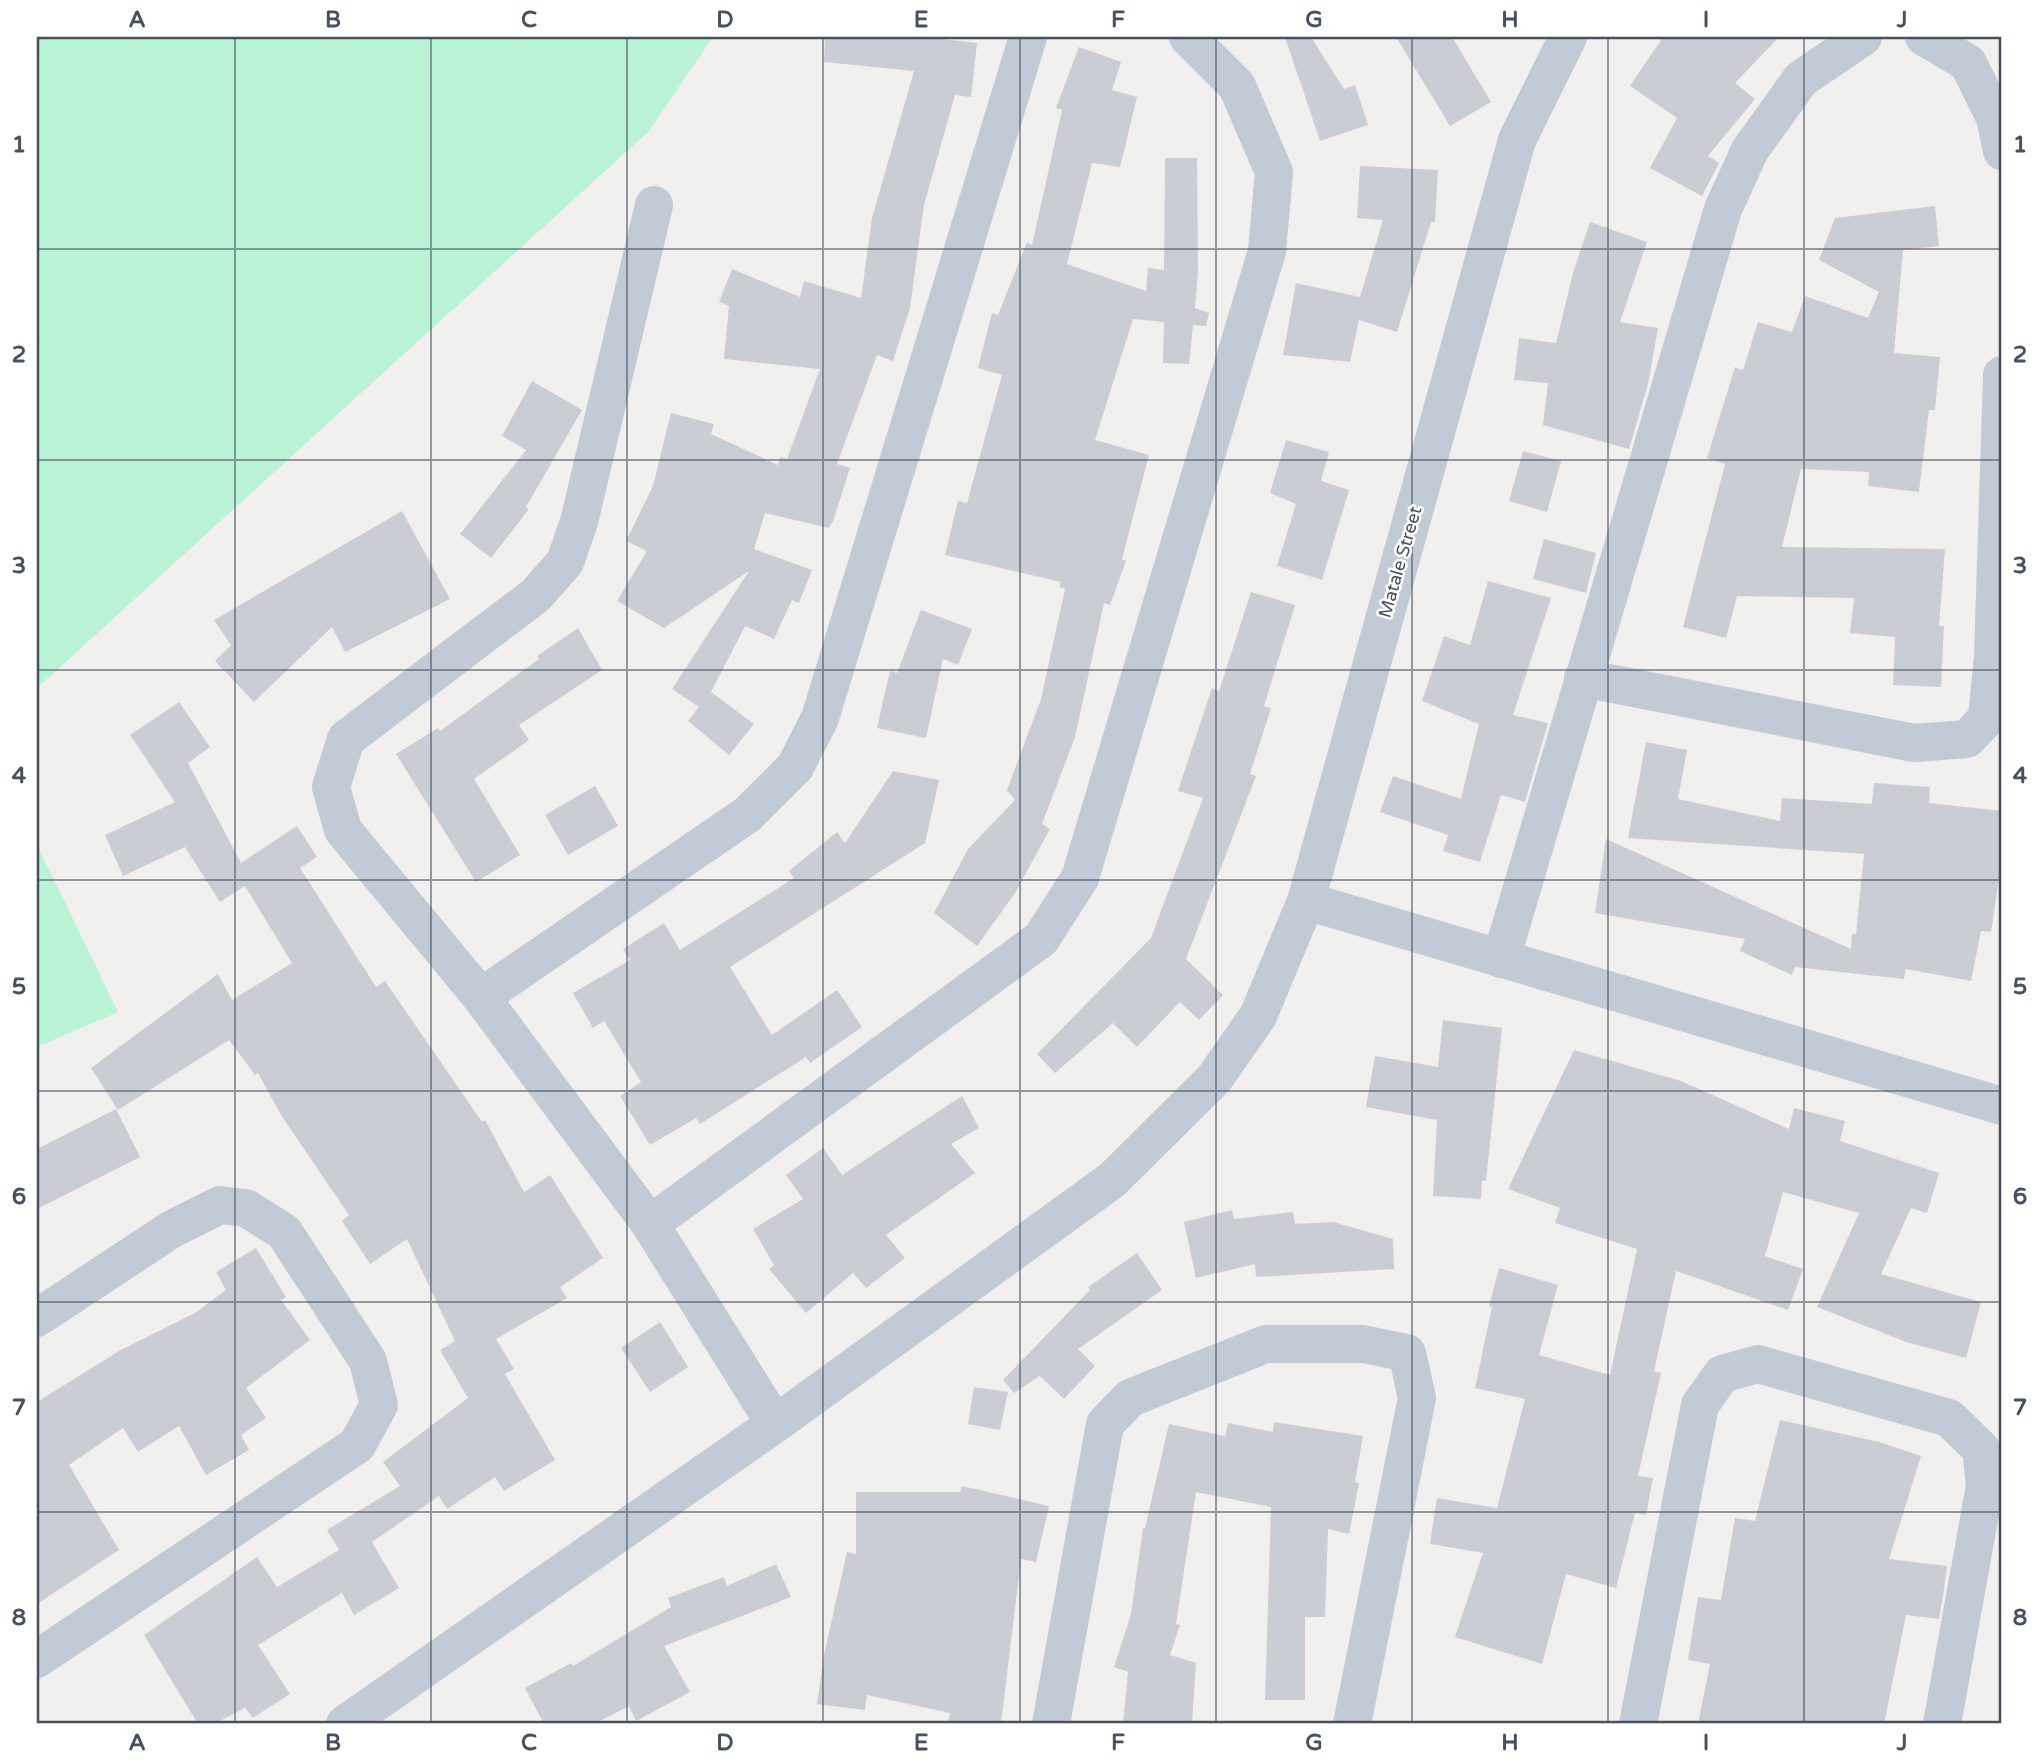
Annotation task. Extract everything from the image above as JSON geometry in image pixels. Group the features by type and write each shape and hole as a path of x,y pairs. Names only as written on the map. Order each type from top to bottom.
{"street":[{"path":"481,997 748,814 795,767 820,718 1028,37"},
{"path":"650,1224 1041,939 1080,878 1267,251 1274,172 1237,86 1188,37"},
{"name":"Matale Street","path":"345,1724 775,1424 1112,1180 1214,1079 1258,1016 1306,901 1517,140 1568,37"},
{"path":"1501,959 1723,209 1750,150 1801,79 1863,37"},
{"path":"1924,37 1968,63 1995,118 2002,151"},
{"path":"654,205 579,522 565,562 536,596 346,739 331,787 343,830 481,997 650,1224 775,1424"},
{"path":"1583,678 1914,743 1967,739 1987,718 1993,656 2002,374"},
{"path":"1306,901 2002,1106"},
{"path":"37,1318 172,1229 220,1206 246,1208 284,1232 368,1362 379,1405 357,1445 37,1659"},
{"path":"1051,1724 1105,1424 1130,1398 1266,1344 1363,1344 1408,1353 1417,1398 1352,1724"},
{"path":"1638,1724 1700,1405 1722,1374 1758,1364 1949,1418 1981,1449 1985,1486 1942,1724"}],"green space":[{"path":"37,37 713,37 649,131 37,688"},
{"path":"37,845 118,1012 37,1047"}],"building":[{"path":"825,37 926,37 977,43 971,97 955,95 924,205 910,308 893,361 877,355 837,464 850,468 833,521 829,528 765,513 754,549 812,570 799,603 792,600 774,639 745,626 711,692 754,724 729,755 688,721 699,707 672,689 749,571 664,628 617,601 647,551 626,541 653,486 671,413 714,424 711,434 778,465 780,457 787,459 820,369 724,359 729,306 719,302 732,269 800,297 804,281 861,298 872,218 914,71 824,62"},
{"path":"1285,37 1311,37 1344,89 1355,85 1368,125 1320,141"},
{"path":"1396,37 1452,37 1491,102 1450,126"},
{"path":"1663,37 1779,37 1735,83 1755,99 1708,156 1719,163 1702,196 1650,168 1677,118 1630,86"},
{"path":"1079,47 1121,62 1112,90 1137,97 1120,167 1092,163 1067,264 1146,291 1148,268 1164,270 1165,158 1197,158 1198,273 1195,308 1209,313 1206,326 1193,325 1189,364 1163,363 1164,322 1133,319 1095,440 1149,455 1122,559 1126,561 1110,605 1104,603 1075,737 1042,824 1050,829 1015,893 977,946 934,913 968,849 1015,800 1007,790 1041,699 1065,589 1059,587 1061,582 945,555 958,501 967,503 1002,375 978,368 992,313 998,315 1027,242 1032,245 1062,110 1056,108"},
{"path":"1360,166 1438,170 1435,222 1431,222 1397,332 1359,320 1350,362 1283,355 1296,283 1360,297 1383,220 1357,218"},
{"path":"1935,206 1939,246 1903,250 1894,353 1940,357 1935,410 1929,410 1919,492 1868,486 1869,472 1801,469 1782,547 1945,549 1939,626 1944,626 1941,687 1893,685 1895,637 1850,633 1854,598 1737,596 1726,638 1683,627 1725,464 1707,458 1735,367 1743,370 1758,322 1792,332 1805,296 1868,318 1879,292 1819,260 1835,218"},
{"path":"1590,222 1647,242 1620,322 1658,328 1648,384 1629,449 1543,425 1548,383 1514,380 1519,338 1556,343 1573,273"},
{"path":"532,381 582,410 526,507 529,509 491,558 460,534 526,450 502,436"},
{"path":"1286,440 1329,452 1321,481 1349,490 1322,580 1277,566 1296,504 1270,493"},
{"path":"1523,451 1561,461 1547,512 1509,501"},
{"path":"402,511 450,599 345,652 332,627 254,702 215,661 231,645 214,620"},
{"path":"1544,539 1596,553 1586,593 1533,579"},
{"path":"1488,581 1551,598 1513,715 1548,723 1525,802 1501,795 1480,862 1443,851 1448,835 1380,812 1393,776 1461,799 1479,724 1422,701 1444,636 1470,645"},
{"path":"1251,592 1295,605 1264,706 1271,708 1250,774 1256,776 1186,959 1223,995 1199,1020 1180,1002 1137,1047 1113,1023 1055,1073 1037,1054 1151,938 1203,798 1178,791 1212,688 1219,691"},
{"path":"921,610 972,629 958,665 943,659 926,738 877,728 890,671 897,673"},
{"path":"578,628 602,670 519,725 529,740 474,779 520,855 476,882 396,754 438,728 440,731"},
{"path":"179,702 210,747 188,763 241,863 297,826 317,857 300,868 376,987 385,981 482,1122 485,1120 524,1192 550,1175 603,1258 560,1287 567,1298 496,1339 514,1369 505,1374 555,1460 504,1491 495,1477 447,1509 439,1496 372,1542 399,1588 354,1615 342,1593 258,1645 290,1694 253,1718 245,1708 214,1724 198,1724 144,1635 257,1557 277,1587 339,1550 327,1530 400,1486 383,1462 468,1398 440,1350 455,1341 407,1239 370,1264 342,1221 349,1215 281,1115 258,1073 255,1075 229,1040 118,1110 91,1068 218,974 232,1000 292,963 245,886 220,902 185,847 123,876 105,835 175,802 130,735"},
{"path":"1646,742 1687,750 1678,799 1780,821 1782,798 1872,804 1874,783 1930,787 1929,803 2002,811 2002,858 1991,932 1981,931 1971,981 1906,969 1904,979 1795,967 1792,975 1740,951 1745,939 1595,913 1606,839 1851,949 1852,934 1856,934 1864,854 1628,838"},
{"path":"893,771 939,780 925,843 730,967 772,1035 837,990 862,1027 810,1063 806,1057 700,1124 696,1118 650,1145 620,1096 641,1082 604,1021 593,1028 573,993 630,960 623,949 664,923 680,950 794,878 789,871 837,832 845,843"},
{"path":"595,786 618,826 568,855 545,815"},
{"path":"1443,1020 1502,1028 1486,1181 1482,1180 1481,1199 1433,1196 1437,1120 1366,1107 1375,1056 1438,1067"},
{"path":"1574,1050 1681,1081 1789,1129 1794,1108 1845,1121 1840,1141 1939,1173 1927,1213 1911,1208 1881,1274 1981,1302 1966,1358 1906,1342 1817,1307 1859,1213 1783,1192 1765,1256 1803,1269 1788,1310 1676,1271 1654,1371 1661,1373 1638,1476 1653,1478 1646,1515 1635,1513 1616,1588 1566,1574 1542,1664 1455,1637 1483,1553 1430,1544 1437,1498 1497,1508 1525,1399 1475,1388 1492,1307 1489,1306 1499,1268 1558,1285 1539,1355 1610,1375 1637,1249 1555,1223 1560,1208 1508,1189"},
{"path":"962,1096 979,1128 951,1144 975,1173 886,1235 905,1258 866,1288 853,1273 806,1313 769,1269 774,1265 753,1229 803,1199 786,1175 823,1148 842,1175"},
{"path":"116,1109 140,1157 37,1209 37,1149"},
{"path":"1232,1210 1234,1219 1293,1212 1295,1224 1333,1222 1393,1239 1394,1269 1256,1277 1255,1264 1196,1278 1184,1222"},
{"path":"256,1248 286,1297 281,1300 310,1340 246,1388 266,1418 241,1435 249,1450 206,1475 179,1426 138,1452 123,1428 69,1465 119,1550 37,1604 37,1402 119,1351 195,1313 226,1290 216,1272"},
{"path":"1137,1253 1162,1290 1078,1349 1095,1366 1064,1399 1040,1376 1014,1393 1003,1380 1090,1290 1088,1287"},
{"path":"660,1322 688,1367 650,1392 621,1348"},
{"path":"974,1387 1008,1392 1000,1430 968,1424"},
{"path":"1780,1420 1879,1442 1921,1456 1889,1559 1947,1566 1943,1596 1939,1619 1906,1615 1884,1724 1698,1724 1710,1664 1688,1660 1698,1597 1721,1600 1735,1518 1755,1521"},
{"path":"1274,1422 1363,1436 1355,1482 1359,1483 1349,1534 1328,1529 1325,1617 1305,1617 1305,1700 1265,1700 1271,1507 1196,1492 1176,1624 1180,1625 1170,1655 1196,1663 1192,1724 1123,1724 1128,1672 1114,1667 1131,1614 1143,1528 1169,1424 1225,1436 1228,1423 1273,1432"},
{"path":"962,1486 1049,1506 1036,1562 1021,1559 1001,1724 948,1724 950,1713 867,1695 865,1710 817,1704 824,1655 847,1552 856,1554 856,1492 960,1492"},
{"path":"776,1564 791,1597 664,1646 690,1692 636,1721 629,1706 594,1724 544,1724 525,1688 571,1663 573,1666 671,1607 668,1598 724,1577 727,1586"}]}
